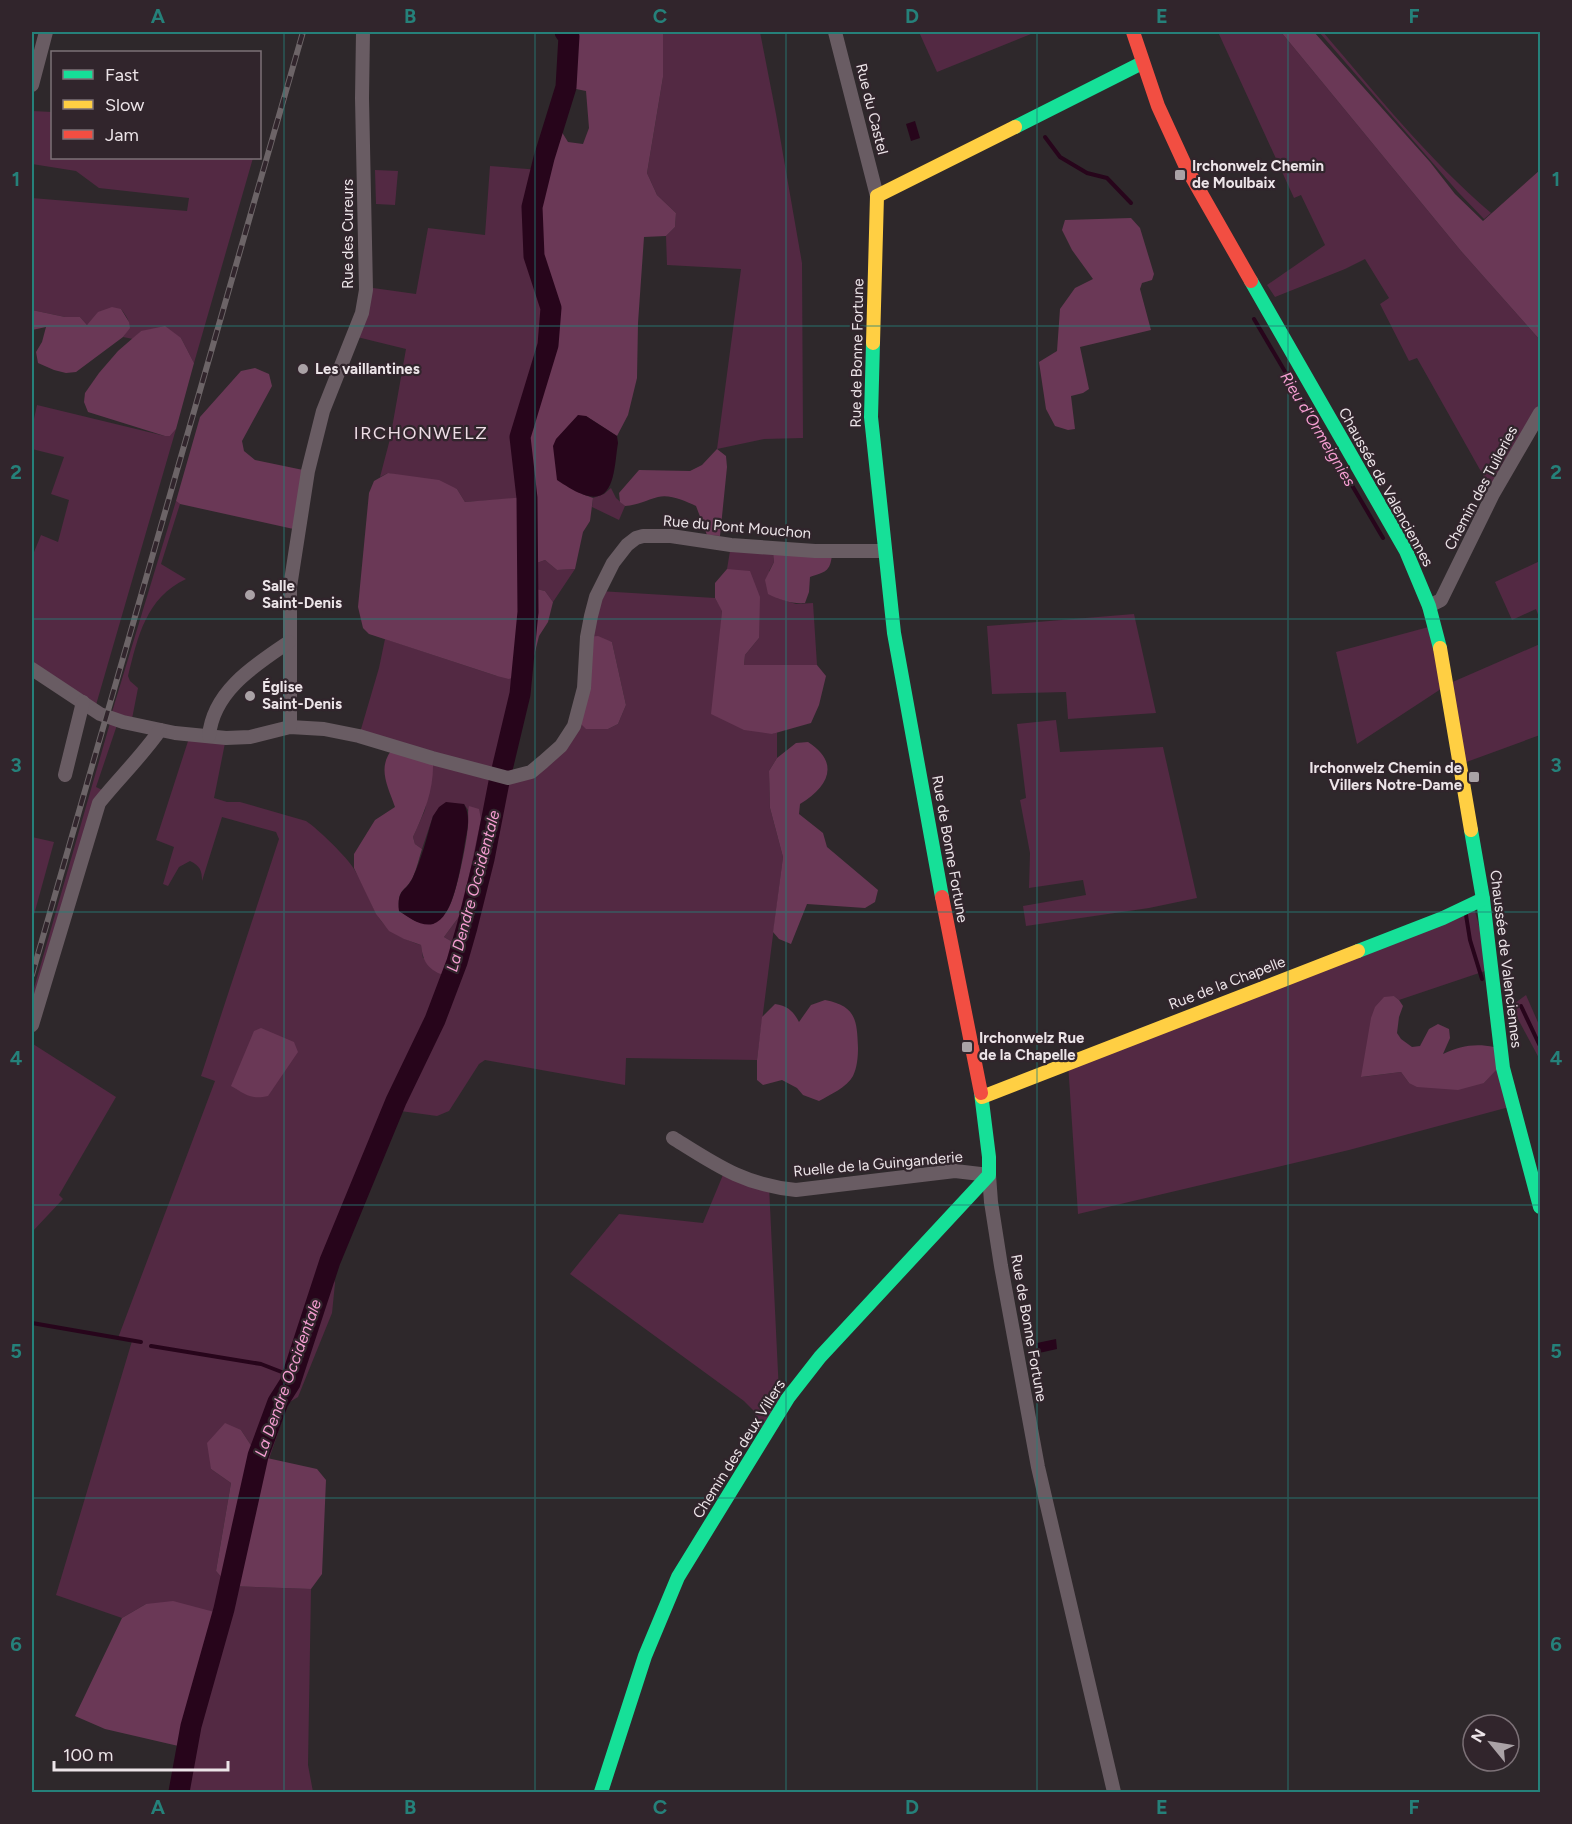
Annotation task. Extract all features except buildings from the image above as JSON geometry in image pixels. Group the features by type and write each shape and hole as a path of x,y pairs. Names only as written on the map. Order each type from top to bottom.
{"street":[{"path":"32,85 46,32"},
{"name":"Rue des Cureurs","path":"290,727 290,587 308,471 323,411 362,313 366,290 363,32"},
{"name":"Rue du Castel","path":"835,32 877,196"},
{"name":"Chaussée de Valenciennes","path":"1133,32 1158,106 1186,167 1401,542 1430,606 1443,659 1483,899 1503,1068 1540,1208"},
{"path":"877,196 1142,63"},
{"name":"Rue de Bonne Fortune","path":"877,196 871,417 896,645 952,952 982,1097 996,1234 1023,1392 1114,1792"},
{"name":"Chemin des Tuileries","path":"1430,606 1441,600 1493,494 1540,413"},
{"name":"Rue du Pont Mouchon","path":"32,669 106,716 123,722 190,735 226,738 250,737 290,727 324,729 359,736 508,778 531,772 561,746 574,726 584,688 587,637 596,597 613,563 627,545 636,538 671,536 815,551 884,551"},
{"path":"209,736 216,711 232,686 249,669 289,642"},
{"path":"65,774 83,702"},
{"path":"32,1025 99,803 160,730"},
{"name":"Rue de la Chapelle","path":"982,1097 1443,918 1483,899"},
{"name":"Ruelle de la Guinganderie","path":"673,1138 725,1170 757,1183 796,1190 955,1171 989,1175"},
{"name":"Chemin des deux Villers","path":"601,1792 655,1630 678,1577 788,1398 820,1357 989,1175"}],"shaded area":[{"path":"565,32 663,32 663,77 647,173 657,195 676,213 675,227 666,236 644,237 637,378 628,415 617,436 586,416 582,494 593,498 590,521 583,532 575,569 557,570 545,560 534,564 527,562 528,587 545,591 553,602 548,622 539,636 532,664 522,673 509,679 369,634 363,628 358,607 369,493 374,481 388,473 439,480 457,489 465,502 526,497 520,437 548,345 551,308 534,256 532,207 555,121 568,142 583,144 589,128 586,91 566,87 569,36"},
{"path":"663,32 760,32 802,263 803,438 764,439 717,449 741,269 667,265 666,236 675,227 676,213 657,195 647,173 663,77"},
{"path":"919,32 1036,32 937,72"},
{"path":"1218,32 1281,32 1461,251 1540,340 1540,407 1492,491 1417,358 1409,361 1380,304 1389,298 1365,259 1275,297 1267,285 1325,245 1301,195 1294,198"},
{"path":"1281,32 1314,32 1430,162 1455,194 1483,221 1540,170 1540,340 1461,251"},
{"path":"1319,32 1323,32 1424,148 1491,213 1484,219 1458,192"},
{"path":"32,111 51,112 51,159 253,159 194,363 181,338 141,331 133,339 123,337 129,323 121,309 87,325 80,317 65,317 32,310 32,198 187,211 189,198 99,188 76,171 32,164"},
{"path":"915,121 920,138 911,141 906,124"},
{"path":"490,166 541,170 532,207 534,256 551,308 548,345 520,437 527,498 465,502 457,489 388,473 380,477 390,439 406,349 353,336 366,287 416,294 428,228 485,235"},
{"path":"375,170 398,171 395,205 376,204"},
{"path":"1131,218 1140,228 1154,274 1152,280 1142,283 1140,289 1151,330 1080,347 1089,389 1071,396 1075,429 1068,430 1055,426 1046,409 1039,362 1057,351 1060,309 1075,288 1093,279 1072,250 1062,230 1065,220"},
{"path":"112,307 121,309 129,322 130,328 123,337 76,372 66,373 38,363 36,352 42,342 46,327 32,330 32,310 65,317 80,317 87,325 98,312"},
{"path":"165,326 181,338 194,363 176,429 170,436 88,412 84,402 85,393 118,351 141,331"},
{"path":"255,368 269,374 272,386 242,441 244,451 255,460 308,471 298,530 180,504 176,501 200,417 241,371"},
{"path":"37,405 165,436 170,436 176,429 96,705 32,669 32,557 41,535 58,542 69,500 51,494 64,457 32,449 32,428"},
{"path":"578,415 586,416 617,436 618,443 611,482 601,495 593,497 572,490 557,480 553,446 556,439"},
{"path":"717,449 726,456 727,467 720,536 707,535 696,506 682,500 663,496 625,506 620,502 619,493 639,470 690,471 702,465"},
{"path":"611,488 616,498 625,506 619,520 592,507 593,498 604,494"},
{"path":"176,501 180,504 161,564 186,579 161,597 153,607 140,633 128,676 138,688 131,724 112,712"},
{"path":"731,545 773,553 774,562 769,571 777,598 796,604 813,603 817,665 744,665 745,655 759,638 727,569"},
{"path":"773,553 832,555 830,565 826,570 810,577 809,592 805,603 786,601 768,594 765,580 774,562"},
{"path":"545,560 557,570 575,569 553,602 545,591 527,587 527,562 534,564"},
{"path":"1540,561 1540,620 1536,609 1512,620 1495,582"},
{"path":"727,569 750,571 760,597 759,638 745,655 744,665 817,665 826,676 819,705 811,723 772,734 744,730 711,714 722,611 715,598 715,583"},
{"path":"599,591 715,598 722,610 719,654 772,734 777,732 777,758 769,771 770,808 783,857 757,1060 626,1058 625,1085 485,1060 479,1064 449,1111 437,1116 393,1110 330,1261 335,1283 332,1313 298,1397 288,1403 269,1459 258,1456 241,1430 211,1469 231,1483 216,1571 229,1586 311,1589 308,1765 313,1792 179,1792 191,1726 146,1604 122,1618 56,1595 132,1341 118,1338 215,1081 201,1076 279,839 276,832 222,817 202,881 200,869 190,861 179,867 168,886 163,884 174,847 156,840 190,735 226,738 214,798 227,802 240,802 306,821 350,864 384,924 393,932 421,945 423,958 456,944 444,937 461,914 470,806 468,810 464,804 433,816 422,849 415,844 413,837 425,810 433,761 359,736 385,639 497,676 522,673 520,694 500,776 521,779 577,720 608,729 618,724 626,705 612,642 587,637"},
{"path":"1134,614 1156,713 1068,719 1066,692 992,694 987,626"},
{"path":"1436,625 1448,684 1540,644 1540,735 1461,764 1447,685 1357,744 1336,652"},
{"path":"598,636 612,642 626,705 618,724 608,729 586,729 577,720 587,637"},
{"path":"1056,720 1060,752 1163,747 1197,898 1149,908 1026,926 1023,906 1086,895 1083,880 1029,888 1030,853 1020,800 1026,798 1017,724"},
{"path":"110,723 117,725 96,787 104,791 32,1025 32,995"},
{"path":"808,742 825,758 827,774 818,790 800,804 799,814 823,833 827,847 878,890 875,902 865,908 807,904 791,944 779,939 773,932 783,857 770,808 769,771 777,758 796,743"},
{"path":"395,746 433,761 428,800 413,837 415,844 422,849 413,877 400,894 399,911 415,921 433,924 447,911 454,894 463,856 469,806 479,809 481,819 461,914 444,937 456,944 459,955 454,971 443,975 427,964 421,945 389,931 376,914 354,868 354,854 375,820 395,807 386,783 385,768 389,753"},
{"path":"446,802 464,804 468,824 458,879 451,902 440,920 428,925 415,921 399,911 399,898 416,870 433,816"},
{"path":"32,837 54,842 32,922"},
{"path":"1473,904 1491,969 1399,1000 1394,996 1362,1077 1401,1072 1409,1083 1484,1083 1497,1068 1513,1106 1349,1150 1078,1214 1068,1063"},
{"path":"1526,995 1540,1027 1540,1060 1511,1006"},
{"path":"1394,996 1403,1006 1397,1033 1412,1047 1420,1046 1429,1029 1438,1024 1449,1029 1450,1038 1443,1054 1468,1046 1494,1047 1497,1069 1484,1083 1458,1090 1417,1087 1409,1083 1401,1072 1361,1077 1375,1007 1384,997"},
{"path":"825,1000 849,1010 855,1022 858,1048 856,1066 850,1080 819,1101 803,1095 797,1088 782,1080 763,1085 757,1080 762,1017 775,1004 790,1010 799,1022 811,1005"},
{"path":"261,1028 294,1042 298,1052 268,1096 248,1096 231,1086 254,1031"},
{"path":"33,1044 116,1097 59,1195 63,1199 32,1232 32,1049"},
{"path":"725,1170 769,1186 779,1393 788,1398 764,1437 754,1411 744,1401 570,1274 619,1214 703,1223"},
{"path":"1056,1339 1057,1349 1039,1353 1037,1343"},
{"path":"225,1423 241,1430 258,1456 317,1469 326,1480 322,1574 311,1589 229,1586 216,1571 231,1483 211,1469 207,1443"},
{"path":"173,1601 222,1614 187,1748 105,1729 75,1716 122,1618 146,1604"}],"waterway":[{"name":"La Dendre Occidentale","path":"179,1792 191,1726 224,1609 258,1456 278,1402 290,1383 330,1261 396,1101 435,1020 457,962 484,859 520,694 528,612 527,498 520,437 548,345 551,308 534,256 532,207 544,158 566,87 569,36 565,32"},
{"name":"Rieu d'Ormeignies","path":"1045,137 1060,157 1087,173 1107,178 1131,203"},
{"name":"Rieu d'Ormeignies","path":"1254,319 1383,538"},
{"name":"Rieu d'Ormeignies","path":"1466,915 1470,940 1482,979"},
{"name":"Rieu d'Ormeignies","path":"1521,1006 1540,1046"},
{"path":"32,1323 141,1342"},
{"path":"151,1346 261,1364 292,1376"}],"railway":[{"path":"32,975 303,32"}],"traffic: fast":[{"path":"1015,127 1142,63"},
{"path":"1251,281 1406,551 1429,606 1440,648"},
{"path":"873,343 871,417 894,633 942,897"},
{"path":"1471,830 1483,899 1503,1068 1540,1207"},
{"path":"1358,951 1443,918 1483,899"},
{"path":"601,1792 645,1656 678,1577 788,1398 820,1357 989,1175 981,1093"}],"traffic: slow":[{"path":"873,343 877,196 1015,127"},
{"path":"1440,648 1471,830"},
{"path":"982,1097 1358,951"}],"traffic: jam":[{"path":"1133,32 1158,106 1186,167 1251,281"},
{"path":"942,897 981,1093"}],"place":[{"name":"Irchonwelz Chemin de Moulbaix","path":"1180,175"},
{"name":"Les vaillantines","path":"303,369"},
{"name":"Salle Saint-Denis","path":"250,595"},
{"name":"Église Saint-Denis","path":"250,696"},
{"name":"Irchonwelz Chemin de Villers Notre-Dame","path":"1474,777"},
{"name":"Irchonwelz Rue de la Chapelle","path":"967,1047"}],"district":[{"name":"IRCHONWELZ","path":"421,433"}]}
